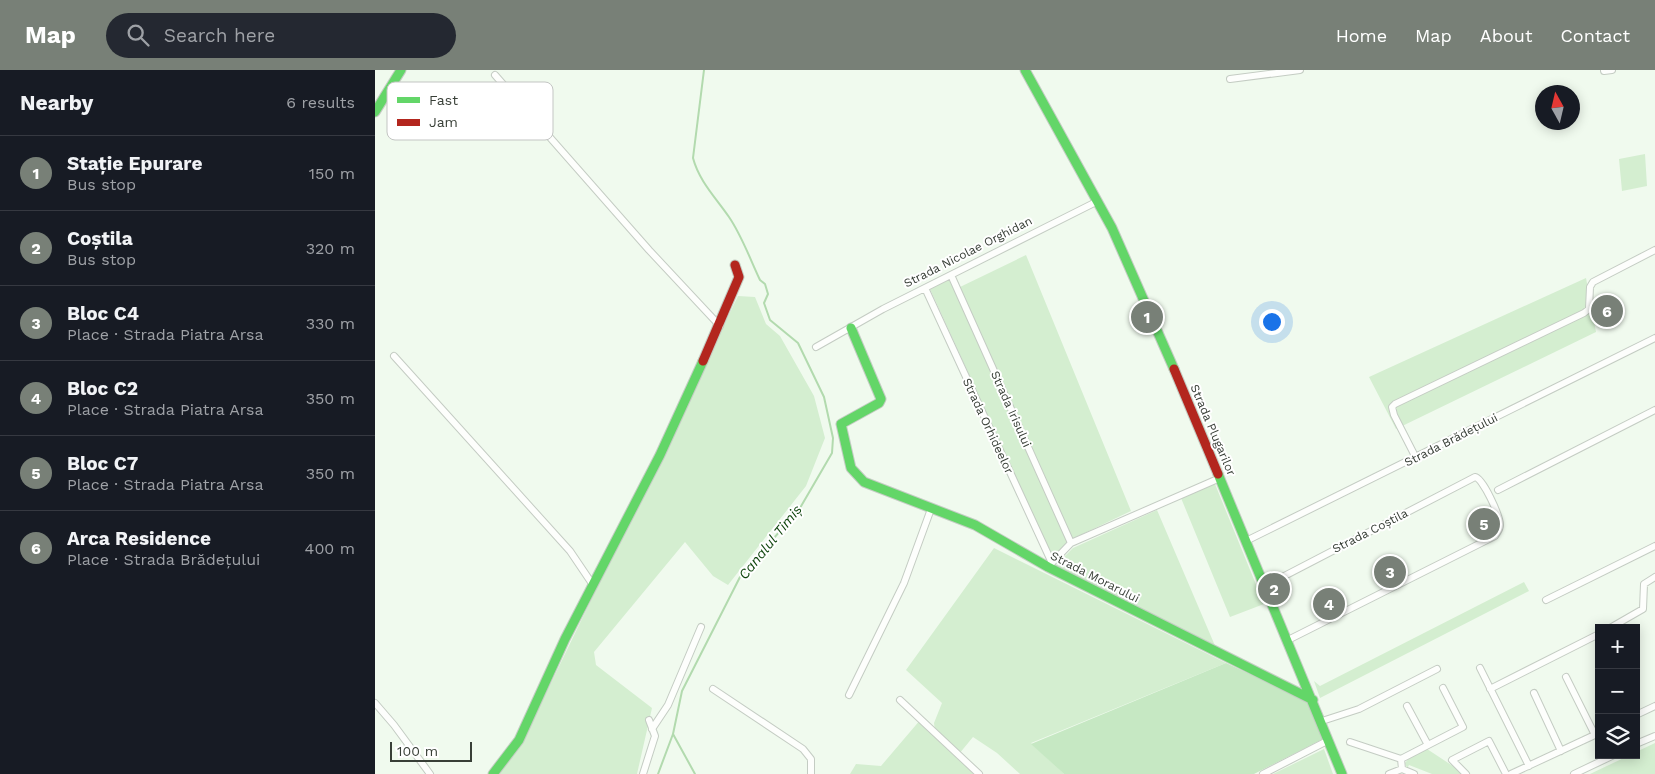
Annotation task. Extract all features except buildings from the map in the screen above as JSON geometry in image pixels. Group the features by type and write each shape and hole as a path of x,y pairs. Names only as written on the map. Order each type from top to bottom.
{"main road":[{"path":"375,99 393,70"},
{"path":"394,82 401,70"},
{"name":"Strada Plugarilor","path":"1025,70 1098,201 1143,295 1322,721 1342,774"},
{"path":"375,112 387,93"},
{"path":"493,774 519,740 593,585 661,455 704,355 720,326 739,277 735,265"},
{"name":"Strada Morarului","path":"851,328 880,395 879,403 841,424 851,468 864,482 975,525 1313,700"}],"street":[{"path":"1229,79 1300,70"},
{"path":"1604,71 1612,70"},
{"path":"495,75 501,82"},
{"path":"552,140 649,250 720,326"},
{"name":"Strada Nicolae Orghidan","path":"816,347 925,288 1098,201"},
{"path":"1416,458 1394,415 1392,407 1395,404 1584,313 1589,309 1593,282 1655,250"},
{"name":"Strada Irisului","path":"951,275 1071,543"},
{"name":"Strada Orhideelor","path":"925,288 1050,565"},
{"name":"Strada Brădețului","path":"1246,541 1655,338"},
{"path":"394,356 570,550 593,585"},
{"path":"1498,490 1655,410"},
{"name":"Strada Coștila","path":"1265,586 1475,477 1481,480 1497,513 1500,524 1495,536 1288,640"},
{"path":"1050,565 1071,543 1220,478"},
{"path":"849,695 904,583 931,509"},
{"path":"1546,600 1655,546"},
{"path":"1618,624 1640,612 1644,606 1644,584 1655,577"},
{"path":"652,729 668,705 701,626"},
{"path":"1490,688 1595,636"},
{"path":"1480,668 1529,766"},
{"path":"1322,721 1359,709 1437,669"},
{"path":"1566,677 1595,730"},
{"path":"1350,742 1401,759 1463,727 1443,688"},
{"path":"713,689 803,749 811,759 811,774"},
{"path":"1534,693 1561,751"},
{"path":"901,700 979,774"},
{"path":"375,703 430,774"},
{"path":"1407,706 1428,745"},
{"path":"1640,712 1655,706"},
{"path":"643,774 655,736 649,720"},
{"path":"1511,774 1595,735"},
{"path":"1640,742 1655,736"},
{"path":"1263,774 1329,740"},
{"path":"1467,774 1452,760 1489,741 1506,774"},
{"path":"1401,759 1402,769"},
{"path":"1574,774 1606,759"},
{"path":"1389,774 1402,769 1414,774"}],"green space":[{"path":"1645,154 1647,186 1622,191 1619,159"},
{"path":"1026,255 1131,511 1072,539 1053,559 930,289 950,279 960,287"},
{"path":"1586,278 1596,332 1396,429 1369,377"},
{"path":"738,296 755,297 766,324 780,336 814,396 825,438 806,486 728,585 713,576 685,542 594,652 596,665 652,708 637,774 497,774 520,747"},
{"path":"1215,484 1264,604 1230,617 1181,498"},
{"path":"1157,510 1216,648 1056,565 1073,548"},
{"path":"994,548 1226,663 1031,743 1064,774 1020,774 997,753 973,737 959,754 979,774 850,774 856,764 881,766 921,719 935,731 934,723 942,703 906,670"},
{"path":"1524,582 1529,591 1320,698 1314,681 1320,686"},
{"path":"1226,663 1306,700 1323,739 1254,774 1064,774 1031,744"},
{"path":"1655,743 1655,774 1590,774 1622,759 1640,759 1640,750"},
{"path":"1324,749 1333,774 1273,774"},
{"path":"1427,749 1465,774 1432,774 1409,765 1407,769 1405,763 1410,757"}],"waterway":[{"name":"Canalul Timiș","path":"695,774 673,734 682,691 740,577 800,508 832,453 833,438 824,397 798,343 770,320 764,303 768,294 765,284 760,280 734,224 699,174 693,158 704,70"},
{"path":"658,774 673,734"}],"traffic: fast":[{"path":"394,82 401,70"},
{"path":"1025,70 1112,228 1174,369"},
{"path":"375,112 387,93"},
{"path":"851,328 881,399 879,403 841,424 851,468 864,482 975,525 1048,567 1313,700"},
{"path":"493,774 519,740 565,639 660,455 703,361"},
{"path":"1218,474 1342,774"}],"traffic: jam":[{"path":"703,361 739,277 735,265"},
{"path":"1174,369 1218,474"}],"place":[{"name":"Arca Residence","path":"1607,311"},
{"name":"Stație Epurare","path":"1147,317"},
{"name":"Bloc C7","path":"1484,524"},
{"name":"Bloc C4","path":"1390,572"},
{"name":"Coștila","path":"1274,589"},
{"name":"Bloc C2","path":"1329,604"}]}
